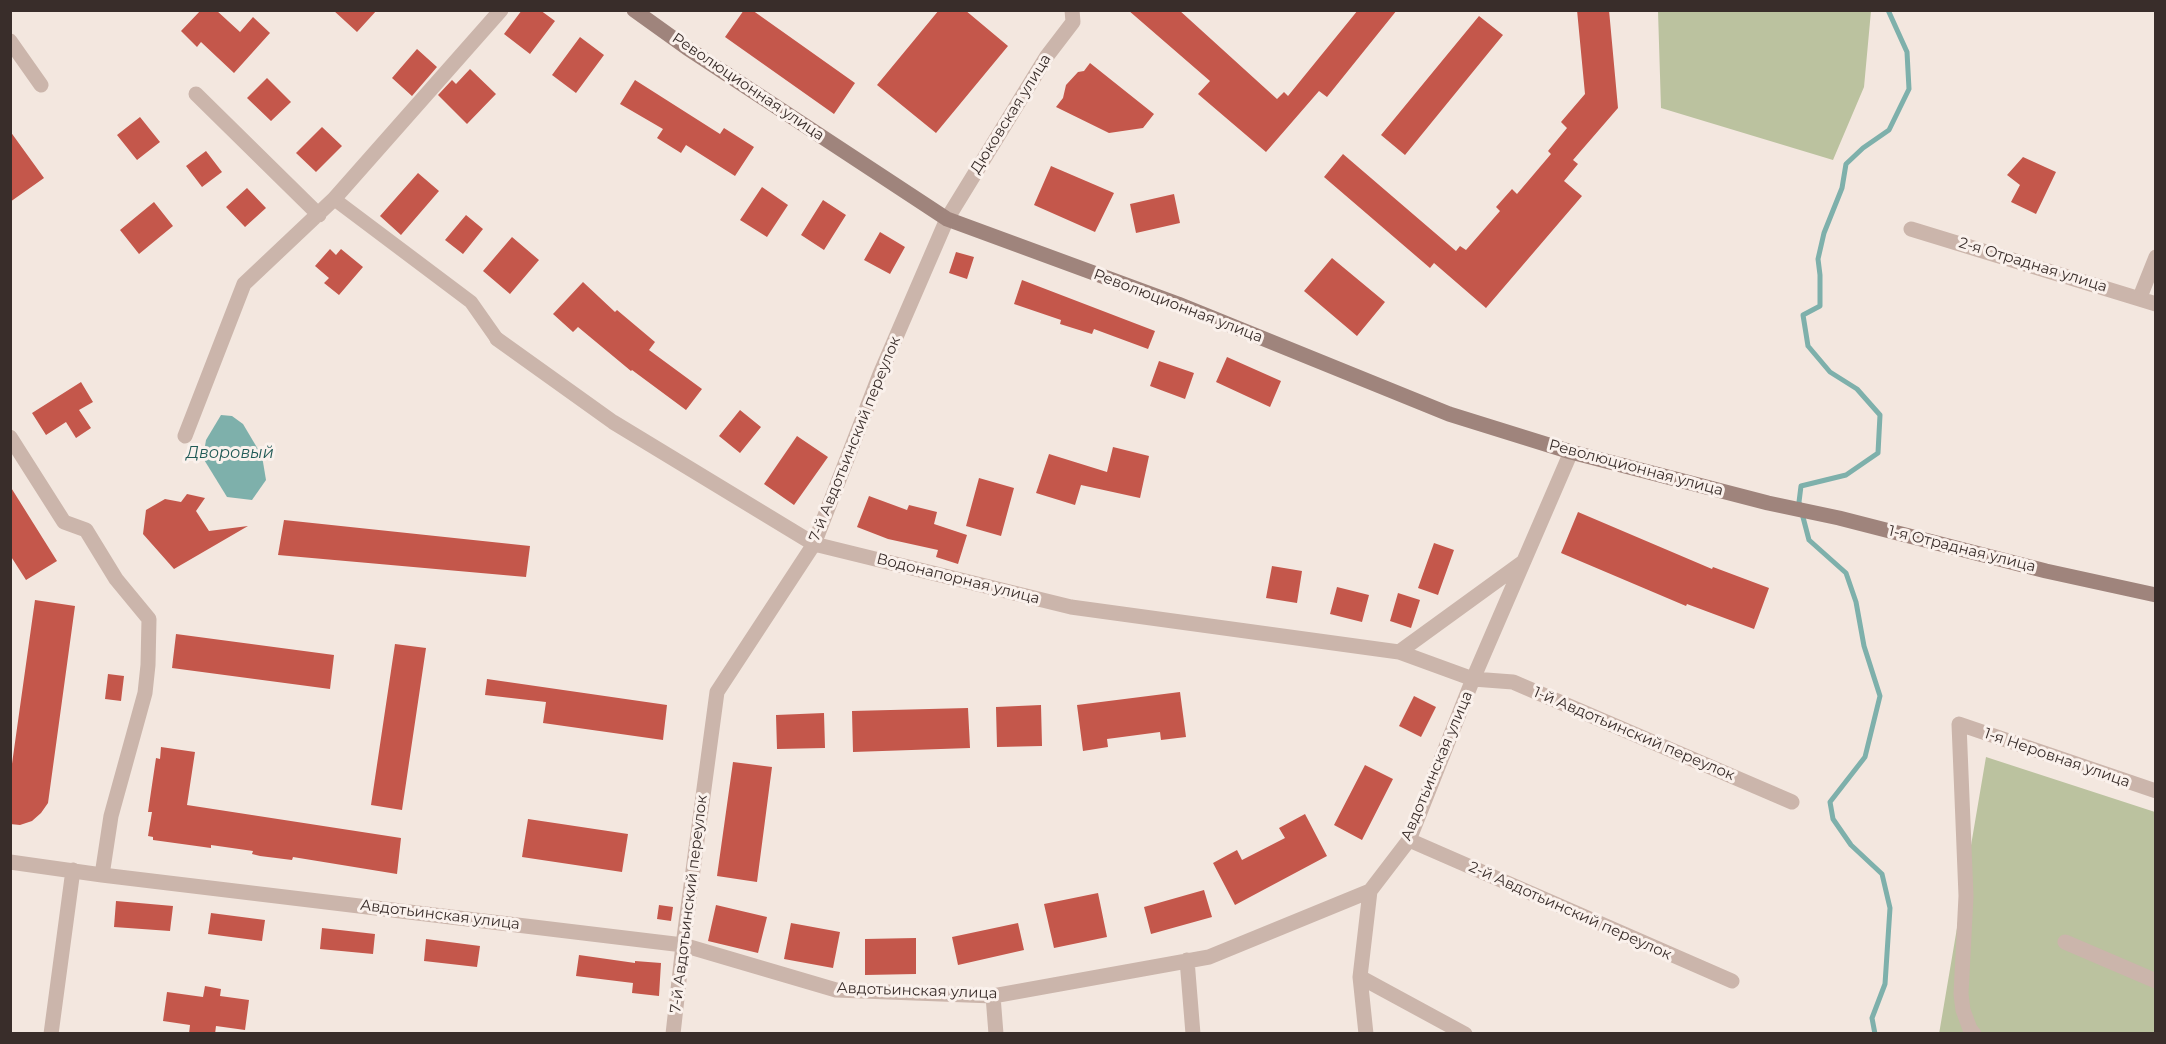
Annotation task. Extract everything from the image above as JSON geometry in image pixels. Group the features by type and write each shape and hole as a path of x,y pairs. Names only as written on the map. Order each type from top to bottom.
{"main road":[{"name":"Революционная улица","path":"634,10 687,48 947,219 1178,304 1449,414 1571,452 1768,503"},
{"name":"1-я Отрадная улица","path":"1768,503 1839,518 2046,571 2156,595"}],"street":[{"path":"185,436 244,284 334,199 501,10"},
{"name":"Дюковская улица","path":"947,219 1047,56 1073,22 1072,10"},
{"path":"10,41 41,85"},
{"path":"196,94 318,215"},
{"path":"334,199 471,302 496,339"},
{"name":"7-й Авдотьинский переулок","path":"673,1034 717,692 814,544 880,374 947,219"},
{"name":"2-я Отрадная улица","path":"1911,229 2140,297 2156,304"},
{"path":"2140,297 2156,257"},
{"name":"Водонапорная улица","path":"496,339 613,422 814,544 1071,607 1399,652 1473,679"},
{"path":"10,437 64,522 86,530 116,579 149,620 145,693 111,816 102,875"},
{"name":"Авдотьинская улица","path":"10,862 683,945 836,990 993,996 1209,957 1370,891 1408,840 1473,679 1571,452"},
{"path":"1399,652 1524,560"},
{"name":"1-й Авдотьинский переулок","path":"1473,679 1513,682 1792,802"},
{"name":"1-я Неровная улица","path":"1974,1034 1963,1010 1961,994 1966,896 1959,724 2156,791"},
{"name":"2-й Авдотьинский переулок","path":"1408,840 1732,981"},
{"path":"51,1034 73,870"},
{"path":"1366,1034 1360,977 1370,891"},
{"path":"2065,942 2156,981"},
{"path":"1187,960 1193,1034"},
{"path":"1360,977 1465,1034"},
{"path":"993,996 996,1034"}],"green space":[{"path":"1658,11 1871,11 1864,87 1833,160 1661,108"},
{"path":"1986,757 2155,812 2155,1033 1939,1034"}],"water":[{"name":"Дворовый","path":"221,415 232,416 243,424 262,456 266,480 252,500 227,497 203,458 206,440"}],"building":[{"path":"201,10 216,10 240,32 253,17 270,33 234,73 201,42 197,47 181,31"},
{"path":"333,10 377,10 357,32"},
{"path":"522,10 540,10 555,21 530,54 504,34"},
{"path":"744,10 752,10 855,83 834,114 725,37"},
{"path":"939,10 965,10 1008,46 936,133 877,85"},
{"path":"1128,10 1179,10 1277,99 1284,92 1288,96 1358,10 1397,10 1327,97 1319,91 1266,152 1198,94 1210,81"},
{"path":"1577,10 1609,10 1618,108 1573,160 1578,164 1564,181 1582,196 1486,308 1434,263 1430,268 1324,177 1343,154 1456,251 1460,246 1466,250 1500,211 1496,207 1512,189 1517,194 1551,154 1548,151 1567,128 1561,122 1585,94"},
{"path":"1479,16 1503,35 1405,155 1381,135"},
{"path":"580,37 604,55 576,93 552,75"},
{"path":"417,49 437,67 412,96 392,78"},
{"path":"1090,63 1154,114 1143,128 1109,133 1056,107 1063,98 1066,85 1078,72 1084,71"},
{"path":"470,69 496,94 467,124 438,95 452,80 456,84"},
{"path":"267,78 291,102 271,121 247,98"},
{"path":"635,80 720,134 724,128 754,147 735,176 686,145 681,153 657,138 663,129 620,104"},
{"path":"140,117 160,142 137,160 117,135"},
{"path":"322,127 342,146 316,172 296,153"},
{"path":"10,131 44,178 10,202"},
{"path":"206,151 222,172 202,187 186,166"},
{"path":"2023,157 2056,172 2036,214 2011,202 2020,185 2007,175"},
{"path":"1051,166 1114,193 1095,232 1034,205"},
{"path":"418,173 439,191 401,235 380,216"},
{"path":"762,187 788,205 767,237 740,220"},
{"path":"247,188 266,208 245,227 226,207"},
{"path":"1174,194 1180,223 1136,233 1130,204"},
{"path":"823,200 846,215 824,250 801,235"},
{"path":"154,202 173,226 139,254 120,230"},
{"path":"466,215 483,229 463,254 445,240"},
{"path":"880,232 905,247 890,274 864,260"},
{"path":"512,237 539,260 510,294 483,271"},
{"path":"330,249 336,255 341,249 363,267 339,295 324,283 329,278 315,266"},
{"path":"956,252 974,257 967,279 949,273"},
{"path":"1332,258 1385,302 1357,336 1304,291"},
{"path":"1022,280 1155,331 1148,349 1094,329 1092,334 1060,324 1061,320 1014,304"},
{"path":"583,282 615,312 617,310 655,342 649,350 702,389 686,410 631,371 578,327 573,332 553,314"},
{"path":"1227,357 1281,381 1270,407 1216,382"},
{"path":"1159,361 1194,373 1185,399 1150,386"},
{"path":"81,382 93,402 79,410 91,428 76,438 66,422 46,435 32,413"},
{"path":"740,410 761,427 740,453 719,436"},
{"path":"797,436 828,457 794,505 764,484"},
{"path":"1113,447 1149,456 1140,498 1081,485 1075,505 1036,493 1049,454 1107,472"},
{"path":"979,478 1014,488 1001,536 966,526"},
{"path":"10,486 57,561 26,580 10,555"},
{"path":"187,494 205,498 196,511 209,531 248,526 174,569 143,534 146,510 165,499 181,502"},
{"path":"869,496 907,510 909,505 937,512 934,524 967,535 958,564 936,557 938,550 888,539 857,527"},
{"path":"1578,512 1712,569 1713,567 1769,588 1754,629 1687,604 1686,606 1561,553"},
{"path":"284,520 530,546 526,577 278,555"},
{"path":"1434,543 1454,550 1438,595 1418,588"},
{"path":"1272,566 1302,571 1297,603 1266,598"},
{"path":"1337,587 1369,595 1362,622 1330,614"},
{"path":"1398,593 1420,600 1411,628 1390,621"},
{"path":"35,600 75,606 48,803 32,821 20,825 10,824 10,778"},
{"path":"176,634 334,655 330,689 172,668"},
{"path":"395,644 426,648 402,810 371,805"},
{"path":"108,674 124,676 121,701 105,699"},
{"path":"487,679 667,705 663,740 543,723 546,702 485,695"},
{"path":"1180,692 1186,737 1161,740 1160,732 1107,739 1108,747 1083,751 1077,705"},
{"path":"1414,696 1436,707 1421,737 1399,726"},
{"path":"1041,705 1042,746 997,747 996,707"},
{"path":"968,708 970,748 853,752 852,711"},
{"path":"824,713 825,748 777,749 776,715"},
{"path":"161,747 195,752 187,805 401,838 397,874 293,857 292,860 260,856 252,854 253,851 211,845 211,848 153,840 153,837 148,836 152,812 148,812 156,758 160,759"},
{"path":"733,762 772,767 757,882 717,876"},
{"path":"1365,765 1393,779 1362,840 1334,825"},
{"path":"1305,814 1327,856 1235,905 1213,863 1237,850 1242,860 1285,838 1279,828"},
{"path":"528,819 628,834 622,872 522,857"},
{"path":"1204,890 1212,917 1151,934 1144,907"},
{"path":"1098,893 1107,937 1054,948 1044,904"},
{"path":"116,901 173,906 170,931 114,927"},
{"path":"659,905 673,907 671,921 657,919"},
{"path":"716,905 767,917 758,953 708,941"},
{"path":"211,913 265,920 262,941 208,934"},
{"path":"791,923 840,932 833,968 784,959"},
{"path":"1018,923 1024,950 958,965 952,937"},
{"path":"322,928 375,934 373,954 320,949"},
{"path":"916,938 916,974 865,975 865,939"},
{"path":"426,939 480,946 477,967 424,961"},
{"path":"579,955 635,963 635,961 661,963 659,996 632,993 633,983 576,976"},
{"path":"205,986 221,989 220,996 249,1000 245,1030 216,1026 215,1034 189,1034 190,1025 163,1021 167,992 203,997"}],"waterway":[{"path":"1875,1034 1872,1018 1885,984 1890,908 1882,874 1851,845 1833,819 1830,802 1865,757 1880,696 1864,646 1856,602 1846,573 1809,540 1799,502 1801,486 1846,475 1878,453 1880,415 1857,389 1830,372 1808,346 1803,315 1820,306 1818,259 1824,233 1842,188 1846,164 1863,148 1889,130 1909,89 1907,52 1888,10"}]}
